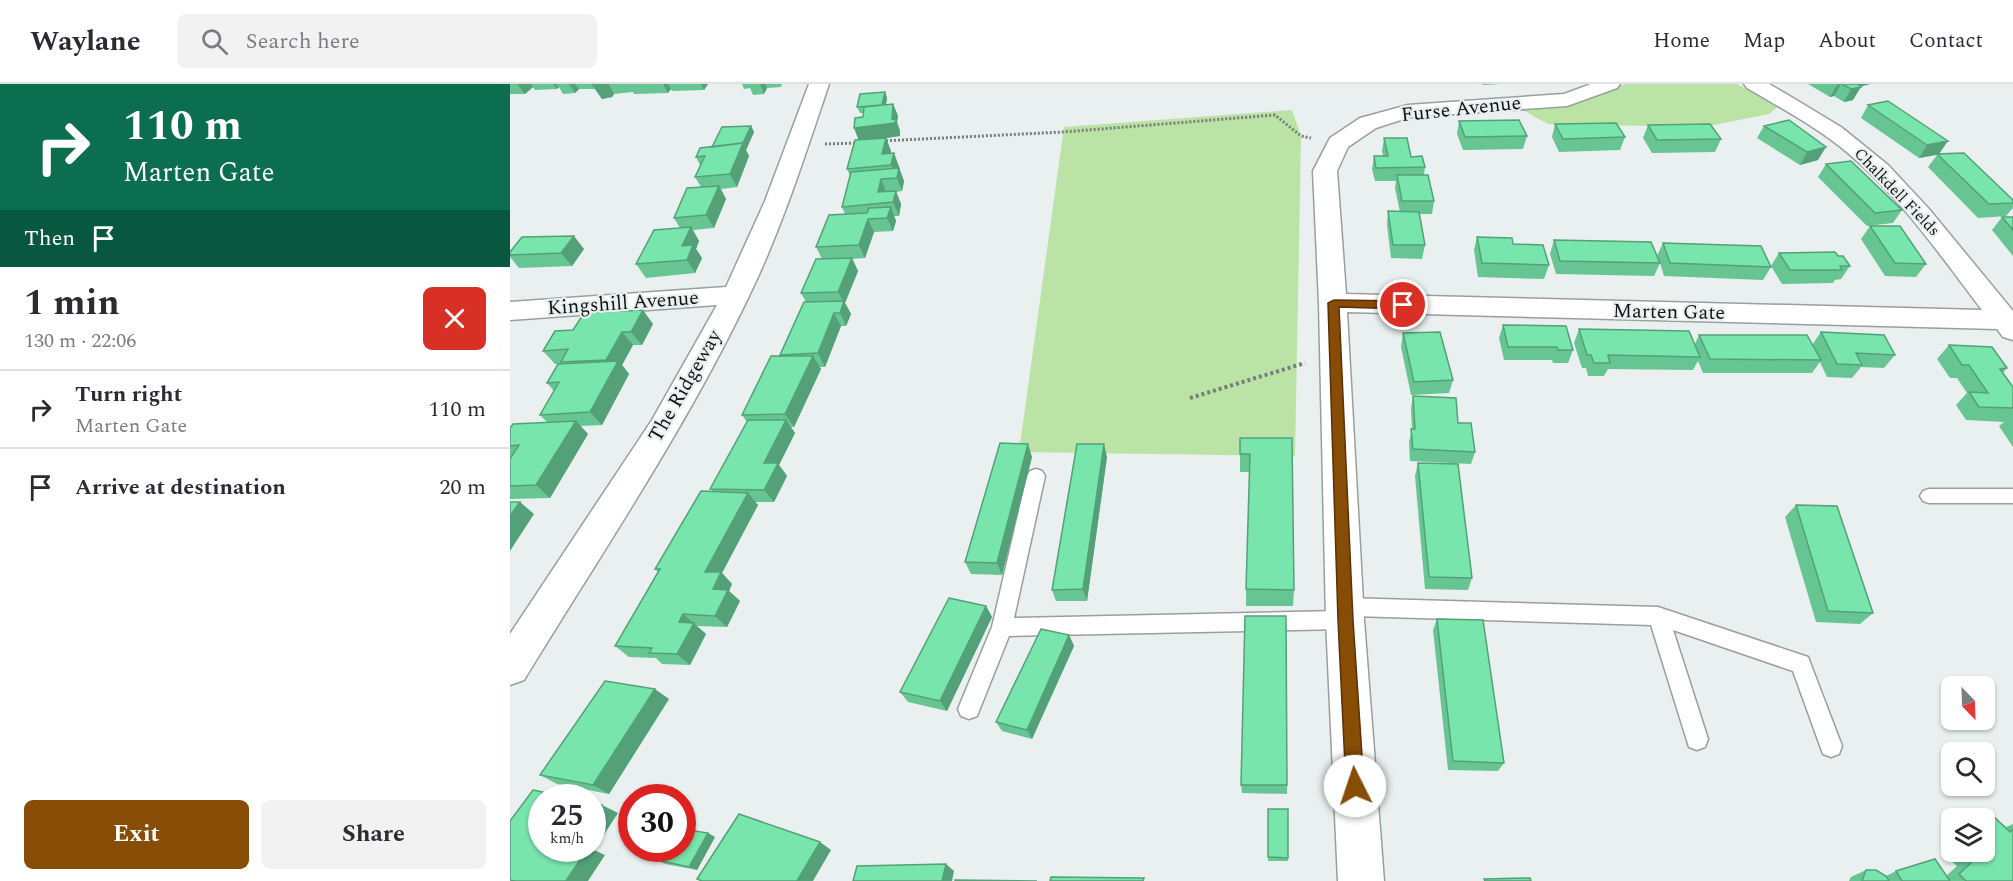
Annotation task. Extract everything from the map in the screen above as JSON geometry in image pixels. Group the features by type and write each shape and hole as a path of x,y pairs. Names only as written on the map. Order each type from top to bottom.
{"street":[{"name":"The Ridgeway","path":"510,667 663,428 736,295 777,201 819,84"},
{"name":"Furse Avenue","path":"1361,881 1345,613 1334,303 1324,171 1338,143 1368,123 1408,111 1567,100 1610,84"},
{"name":"Chalkdell Fields","path":"1754,84 1814,119 1856,149 1931,224 2009,325"},
{"name":"Kingshill Avenue","path":"510,311 736,295"},
{"name":"Marten Gate","path":"1334,303 2009,325"}],"lane":[{"path":"969,709 1002,627 1036,476"},
{"path":"1929,496 2013,496"},
{"path":"1002,627 1345,613 1658,616 1801,664 1831,747"},
{"path":"1658,616 1697,739"}],"path":[{"path":"879,141 1063,132 1275,115 1301,136 1338,143"},
{"path":"798,146 867,142"},
{"path":"1190,398 1308,362 1336,359"}],"green space":[{"path":"1626,84 1737,84 1779,106 1769,114 1704,127 1548,124 1517,107 1577,102"},
{"path":"1292,110 1301,136 1295,456 1019,452 1064,127"}],"building":[{"path":"1842,84 1857,84 1861,87 1851,89"},
{"path":"885,92 882,105 857,107 860,94"},
{"path":"1888,101 1948,141 1927,145 1868,105"},
{"path":"893,104 892,119 896,118 895,123 854,128 855,118 863,117 864,107"},
{"path":"1519,120 1527,136 1465,137 1459,121"},
{"path":"1789,120 1826,147 1807,152 1764,126"},
{"path":"1616,123 1625,137 1563,139 1555,124"},
{"path":"1710,124 1721,139 1657,140 1648,125"},
{"path":"751,126 743,143 712,147 722,127"},
{"path":"886,138 882,154 894,153 891,165 847,169 855,140"},
{"path":"1384,138 1407,138 1411,157 1422,156 1425,167 1376,168 1374,156 1388,156"},
{"path":"743,143 730,174 695,177 705,156 696,157 700,148"},
{"path":"1964,153 2013,200 2013,203 1989,204 1937,154"},
{"path":"1851,161 1902,210 1875,213 1826,164"},
{"path":"899,168 897,178 881,179 878,192 896,191 893,202 842,207 851,172"},
{"path":"1397,175 1428,175 1434,201 1402,201"},
{"path":"719,186 706,215 674,218 687,188"},
{"path":"891,207 887,218 868,219 859,245 816,247 829,215 867,213 869,208"},
{"path":"1388,211 1419,212 1425,245 1393,245"},
{"path":"2002,217 2013,217 2013,230"},
{"path":"1870,226 1900,226 1926,264 1895,263"},
{"path":"691,227 682,246 693,245 687,260 636,264 654,230"},
{"path":"574,236 561,253 510,255 522,237"},
{"path":"1477,237 1512,238 1513,244 1543,245 1549,265 1482,263"},
{"path":"1554,240 1651,242 1660,263 1560,261"},
{"path":"1663,243 1761,246 1771,267 1670,263"},
{"path":"1835,252 1838,256 1843,256 1850,266 1840,266 1842,270 1790,270 1779,253"},
{"path":"852,258 838,292 801,293 816,259"},
{"path":"844,301 840,313 834,313 818,353 780,355 804,302"},
{"path":"643,310 631,332 622,332 606,360 561,362 568,349 543,351 555,331 573,330 584,313"},
{"path":"1503,325 1566,326 1573,350 1558,350 1557,347 1508,347"},
{"path":"1579,329 1689,331 1700,357 1608,355 1610,363 1594,363 1591,355 1587,355"},
{"path":"1440,332 1453,380 1414,382 1403,333"},
{"path":"1821,332 1884,335 1895,355 1856,353 1862,365 1837,364"},
{"path":"1699,335 1807,335 1821,360 1710,359"},
{"path":"1949,345 1992,347 2007,368 2000,369 2013,387 2013,408 1979,407 1969,392 1988,393 1969,365 1962,365"},
{"path":"771,356 813,356 785,414 742,415"},
{"path":"618,361 590,412 540,415 559,382 547,383 558,364"},
{"path":"1413,396 1456,398 1458,423 1471,423 1475,452 1413,449 1411,429 1415,429"},
{"path":"748,420 786,420 764,463 778,463 764,490 710,489"},
{"path":"576,421 536,485 510,486 510,459 519,445 510,446 510,428 513,424"},
{"path":"1240,438 1292,438 1294,590 1246,589 1250,454 1240,454"},
{"path":"1000,443 1028,444 997,563 965,562"},
{"path":"1077,444 1104,444 1083,589 1052,590"},
{"path":"1418,463 1458,464 1472,578 1429,577"},
{"path":"701,491 748,493 705,572 721,572 713,589 728,590 715,616 683,614 679,622 694,623 677,654 649,653 652,648 615,646 660,569 655,569"},
{"path":"510,502 520,502 510,516"},
{"path":"1796,505 1837,506 1873,613 1828,611"},
{"path":"949,598 986,606 940,701 900,692"},
{"path":"1245,616 1286,616 1287,785 1241,785"},
{"path":"1437,619 1483,620 1504,763 1453,761"},
{"path":"1041,629 1069,635 1027,730 996,722"},
{"path":"605,681 655,689 594,784 540,775"},
{"path":"528,797 528,862 578,862 566,881 510,880 510,821"},
{"path":"1268,809 1288,809 1288,858 1268,857"},
{"path":"739,814 820,842 797,881 702,881 697,879"},
{"path":"1995,818 2010,832 2013,829 2013,881 1966,881 1959,874 1972,862 1995,862"},
{"path":"696,831 708,833 696,854"},
{"path":"1935,859 1950,881 1902,881 1896,871"},
{"path":"666,862 692,862 689,867"},
{"path":"946,864 942,881 853,881 857,866"},
{"path":"1866,870 1876,870 1886,876 1889,881 1862,881"},
{"path":"1051,877 1144,878 1143,881 1050,881"},
{"path":"1530,878 1531,881 1485,881 1484,879"},
{"path":"955,880 1037,881 955,881"}],"route":[{"path":"1355,786 1345,620 1334,303 1403,305"}]}
